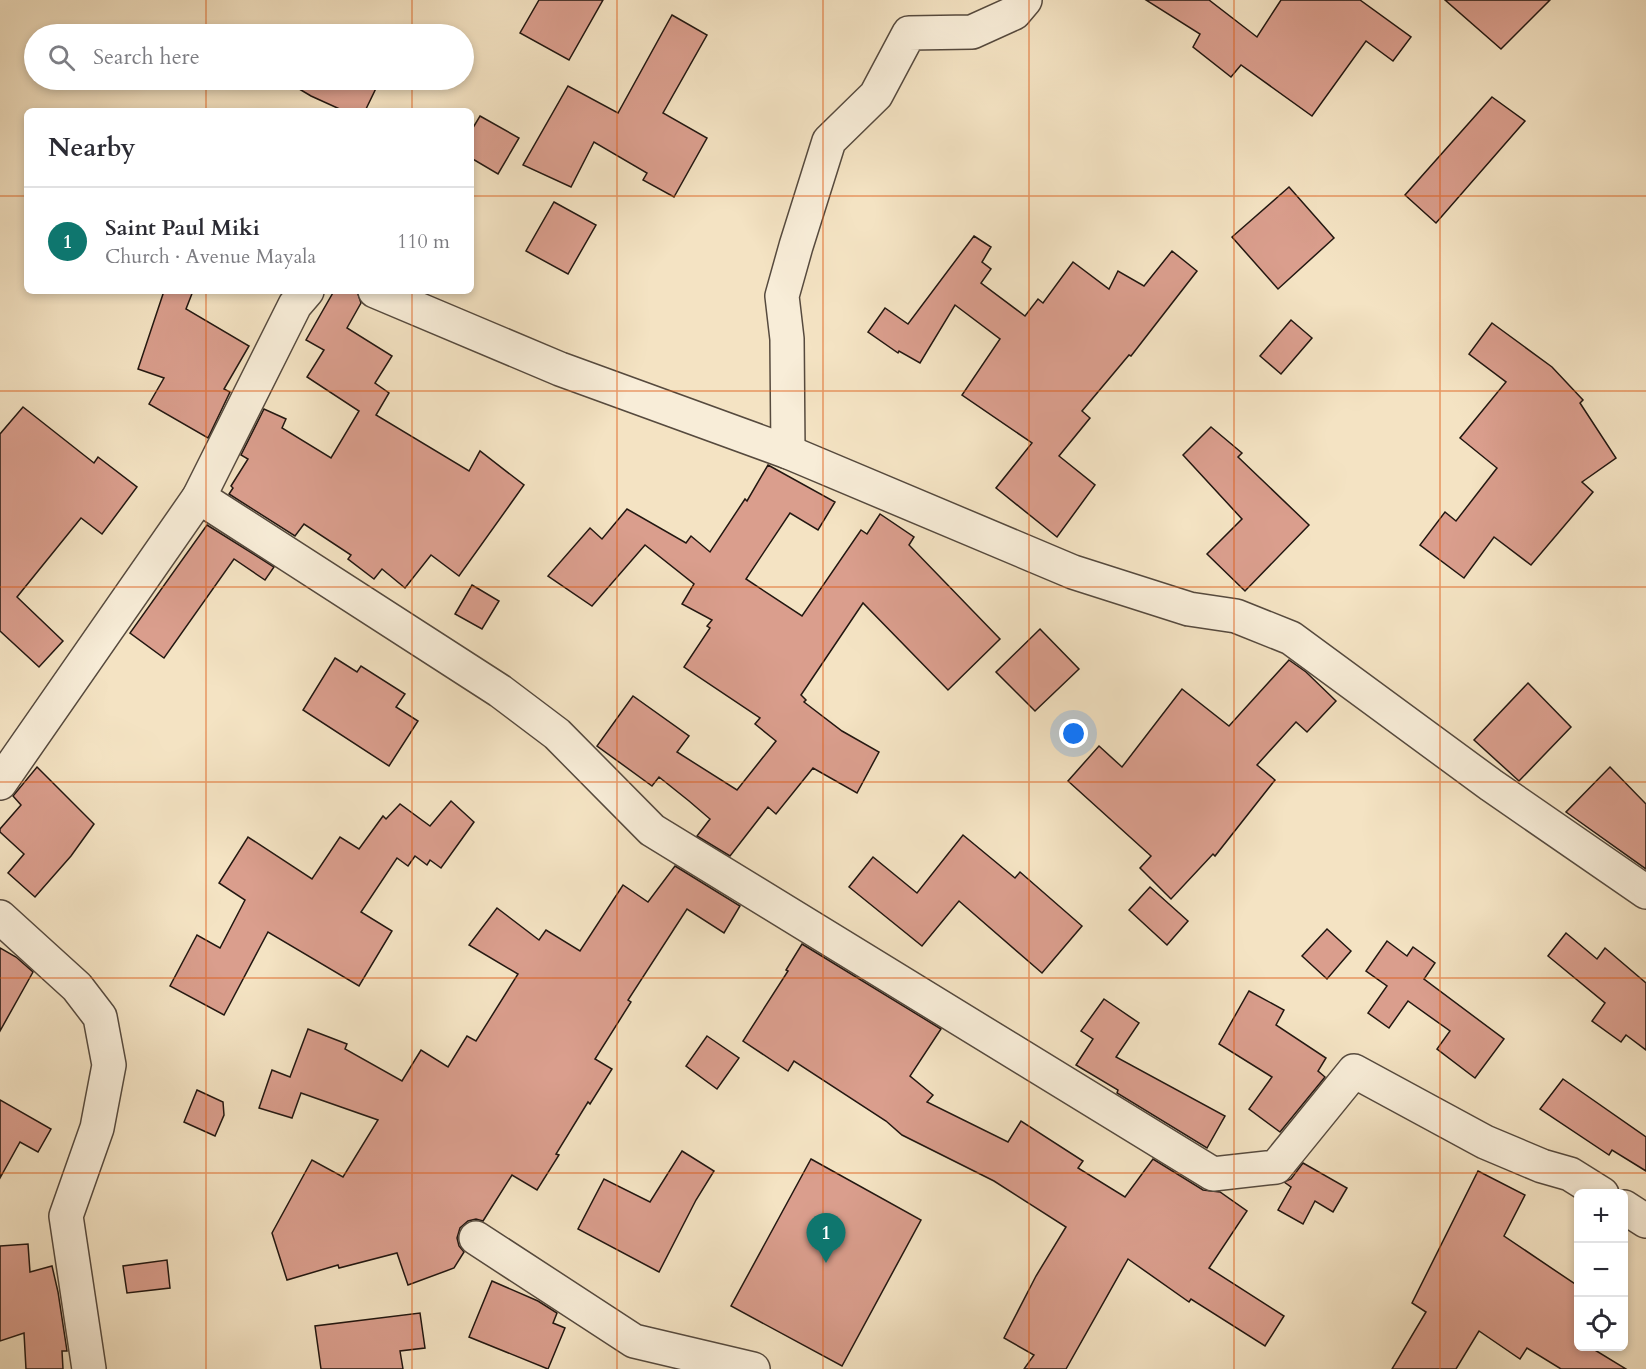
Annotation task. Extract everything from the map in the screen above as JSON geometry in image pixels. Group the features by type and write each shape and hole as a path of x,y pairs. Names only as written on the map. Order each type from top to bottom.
{"street":[{"path":"788,452 787,339 782,296 829,141 876,95 909,33 972,32 1014,13 1024,0"},
{"path":"0,783 199,497 295,305 304,294"},
{"path":"382,294 560,369 788,452 1073,572 1188,609 1236,616 1292,638 1491,785 1646,892"},
{"path":"199,497 500,691 557,734 652,830 1213,1174 1276,1167 1354,1071 1485,1142 1542,1167 1570,1174 1594,1189"},
{"path":"0,917 77,987 100,1017 109,1065 97,1128 66,1216 89,1369"},
{"path":"1628,1210 1646,1221"},
{"path":"476,1238 632,1355 753,1369"}],"building":[{"path":"539,0 603,0 569,60 520,33"},
{"path":"1146,0 1209,0 1257,37 1281,0 1360,0 1411,37 1393,61 1366,41 1312,116 1241,65 1231,77 1193,47 1200,34"},
{"path":"1445,0 1550,0 1501,49"},
{"path":"672,15 707,35 663,113 707,138 674,197 643,180 647,173 594,142 571,187 523,165 568,86 618,113"},
{"path":"301,90 375,90 366,108 337,108"},
{"path":"1492,97 1525,121 1436,223 1405,195"},
{"path":"480,116 519,138 498,174 474,160 474,126"},
{"path":"1289,187 1334,238 1278,289 1232,237"},
{"path":"554,202 596,225 568,274 526,251"},
{"path":"974,236 991,247 982,262 991,269 981,283 1025,316 1038,299 1043,303 1073,262 1109,289 1118,271 1144,286 1172,251 1197,271 1131,356 1129,355 1082,411 1090,418 1059,456 1095,485 1057,537 996,488 1032,443 962,395 1000,339 955,305 920,363 899,351 898,353 868,332 885,308 908,324"},
{"path":"163,294 192,294 186,309 249,346 224,389 230,392 208,438 149,404 164,378 138,369"},
{"path":"332,294 358,294 361,303 347,328 392,356 375,383 389,393 376,415 469,471 480,451 524,485 459,576 431,555 405,588 382,569 374,579 348,559 351,555 304,524 295,536 229,494 233,488 231,486 248,459 241,455 264,409 286,419 282,428 331,458 359,411 307,377 324,350 306,340"},
{"path":"1291,320 1312,338 1281,374 1260,356"},
{"path":"1492,323 1552,367 1583,400 1580,403 1616,458 1582,482 1593,492 1531,565 1494,537 1464,578 1420,545 1445,512 1456,521 1497,468 1460,438 1506,382 1469,354"},
{"path":"23,407 94,463 98,457 137,487 102,534 81,518 17,597 63,641 39,667 0,631 0,434"},
{"path":"1211,427 1242,453 1238,457 1309,525 1245,591 1207,554 1242,519 1183,455"},
{"path":"768,465 835,502 818,530 790,513 746,579 802,616 861,530 867,534 880,514 914,537 909,545 1000,639 948,690 863,603 801,695 806,700 804,702 842,731 879,752 857,793 813,768 776,814 768,807 730,856 697,836 710,819 689,801 659,777 652,786 597,746 633,696 689,736 677,752 737,790 776,741 755,724 760,718 684,667 710,628 707,626 712,620 682,604 694,584 645,545 592,606 548,576 590,528 602,539 627,509 686,543 691,536 710,552 745,499 747,501"},
{"path":"207,525 274,567 265,580 234,559 164,658 130,633"},
{"path":"472,585 499,601 482,629 455,614"},
{"path":"1040,629 1079,669 1035,711 996,672"},
{"path":"335,658 357,672 361,666 405,694 396,707 418,721 389,766 303,710"},
{"path":"1289,660 1306,672 1336,701 1307,732 1296,722 1257,765 1275,780 1215,856 1213,854 1171,899 1140,868 1151,856 1068,781 1099,746 1122,767 1182,689 1229,726"},
{"path":"1528,683 1571,727 1519,781 1474,740"},
{"path":"37,767 94,824 71,856 35,897 8,873 24,854 0,832 0,829 21,805 13,796"},
{"path":"1610,767 1646,804 1646,869 1566,812"},
{"path":"451,801 474,822 441,868 430,860 427,865 415,856 408,866 397,858 361,912 392,931 359,986 268,932 224,1015 170,986 197,935 220,948 245,900 219,883 248,837 312,879 340,837 359,849 383,816 386,819 400,804 430,826"},
{"path":"963,835 1015,878 1020,872 1082,926 1042,973 959,901 922,946 849,887 873,857 917,893"},
{"path":"675,866 740,906 724,933 687,909 628,1000 631,1002 595,1059 612,1069 590,1104 588,1102 537,1190 512,1175 483,1221 476,1219 468,1221 460,1228 457,1238 464,1252 454,1268 408,1285 397,1253 339,1268 338,1265 287,1280 272,1233 312,1160 343,1177 378,1120 301,1093 292,1118 259,1108 272,1070 290,1077 308,1029 347,1044 345,1049 402,1081 421,1050 448,1067 467,1036 476,1041 518,974 469,945 497,908 539,940 546,930 580,951 623,885 648,902"},
{"path":"1150,887 1188,921 1167,945 1129,910"},
{"path":"1327,929 1351,951 1327,979 1302,956"},
{"path":"1566,933 1597,959 1605,948 1646,983 1646,1050 1626,1035 1621,1042 1592,1021 1605,1003 1548,956"},
{"path":"1387,941 1407,956 1413,947 1435,963 1424,979 1504,1039 1475,1078 1437,1049 1450,1031 1408,1001 1389,1028 1368,1013 1387,986 1366,971"},
{"path":"802,944 941,1029 910,1076 933,1095 927,1102 1008,1142 1021,1121 1083,1161 1078,1168 1125,1197 1153,1159 1203,1190 1220,1192 1247,1211 1209,1268 1284,1316 1265,1346 1191,1299 1189,1302 1128,1259 1066,1369 1024,1369 1034,1355 1004,1338 1036,1276 1066,1227 994,1181 902,1135 886,1121 794,1061 788,1071 743,1041 788,971 786,970"},
{"path":"0,948 16,957 33,972 0,1031"},
{"path":"1249,991 1284,1010 1276,1025 1326,1058 1318,1071 1325,1077 1280,1132 1249,1109 1272,1077 1219,1044"},
{"path":"1104,999 1139,1023 1116,1057 1225,1116 1207,1148 1076,1065 1093,1039 1081,1031"},
{"path":"707,1036 739,1058 717,1089 686,1066"},
{"path":"1563,1079 1646,1137 1646,1171 1612,1150 1609,1155 1540,1109"},
{"path":"197,1090 223,1102 224,1115 215,1136 184,1122"},
{"path":"0,1100 51,1129 38,1152 20,1142 0,1178"},
{"path":"682,1151 714,1171 696,1200 659,1272 578,1229 604,1179 650,1202"},
{"path":"811,1159 921,1220 842,1366 731,1306"},
{"path":"1303,1163 1347,1188 1333,1212 1315,1201 1303,1224 1278,1210 1291,1187 1284,1182 1291,1179"},
{"path":"1478,1171 1525,1195 1504,1236 1574,1283 1574,1351 1597,1351 1626,1369 1561,1369 1527,1348 1520,1359 1479,1331 1456,1369 1392,1369 1426,1312 1412,1303"},
{"path":"28,1244 30,1272 52,1266 67,1351 62,1351 63,1369 26,1369 24,1333 0,1341 0,1246"},
{"path":"167,1260 170,1288 127,1293 123,1266"},
{"path":"492,1281 538,1301 557,1313 553,1323 565,1328 548,1369 469,1337"},
{"path":"420,1313 425,1348 400,1351 403,1369 321,1369 315,1326"}],"place":[{"name":"Saint Paul Miki","path":"826,1263"}]}
